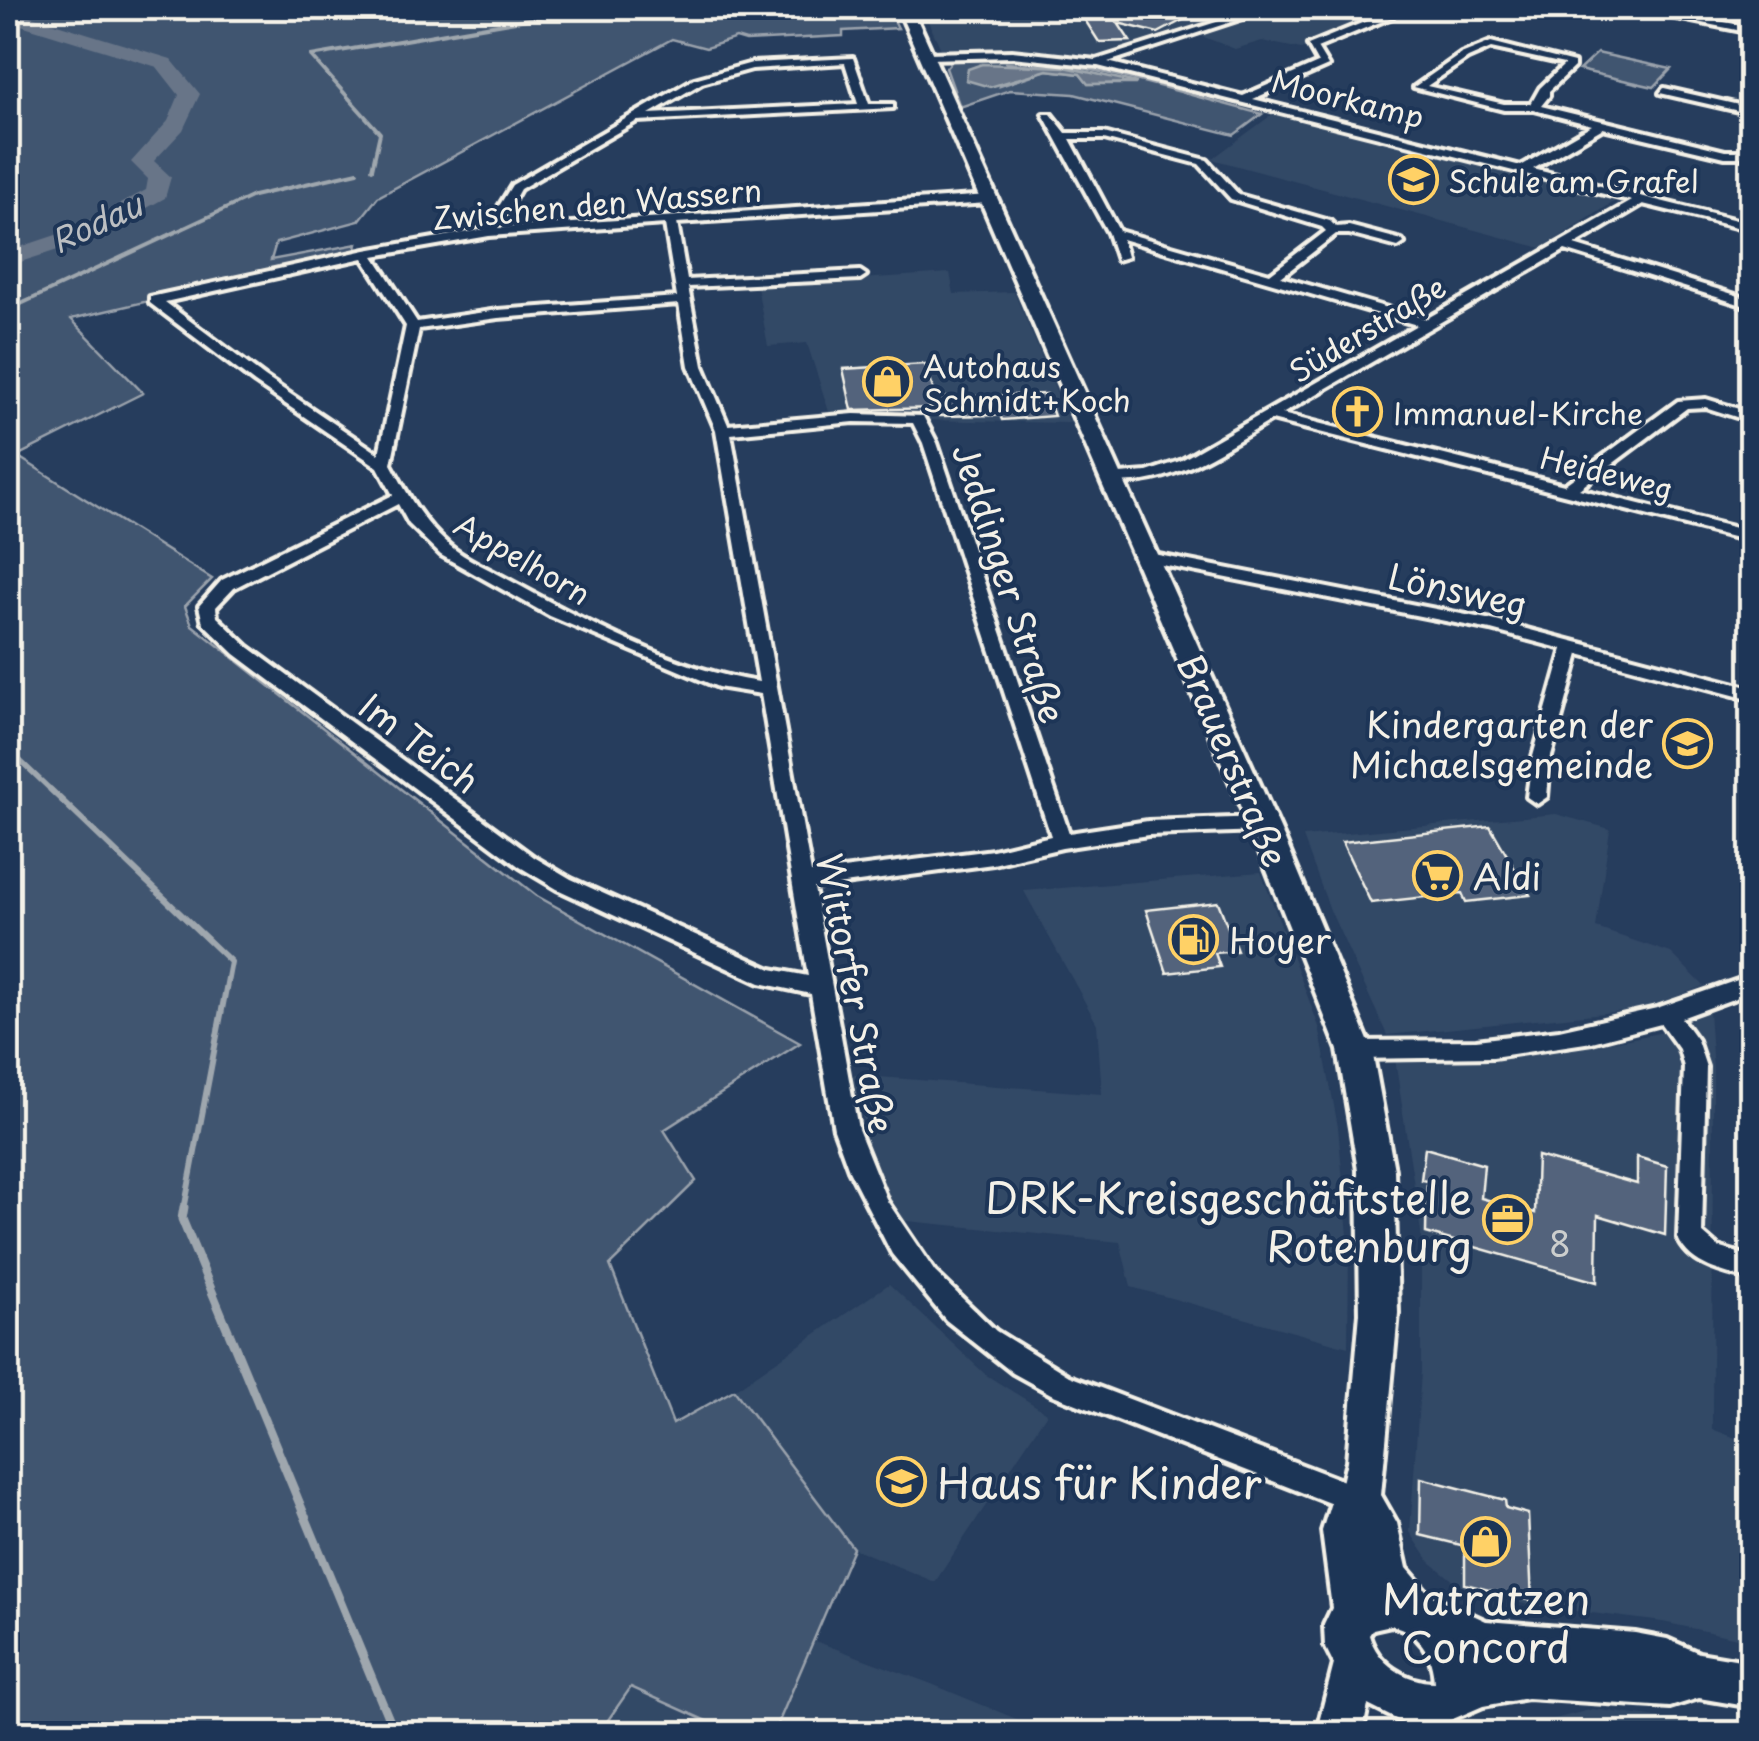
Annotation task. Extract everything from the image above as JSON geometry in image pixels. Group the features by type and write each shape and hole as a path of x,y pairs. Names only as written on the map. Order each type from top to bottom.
{"main road":[{"name":"Brauerstraße","path":"905,8 1148,558 1355,1050 1376,1170 1379,1282 1367,1461 1360,1501 1346,1514 1343,1530 1355,1619"},
{"path":"1360,1501 1376,1523 1388,1579 1423,1616 1454,1658 1454,1697"},
{"path":"1339,1734 1352,1677 1346,1646 1355,1619 1381,1604 1423,1616 1478,1641 1635,1655 1670,1662 1699,1676 1752,1685"},
{"path":"1352,1677 1375,1709 1402,1728 1436,1718 1454,1697 1489,1681 1586,1678 1676,1684 1699,1676"}],"street":[{"path":"1098,63 1209,20 1269,8"},
{"path":"1632,8 1752,30"},
{"path":"1247,98 1324,64 1311,47 1389,15"},
{"path":"1534,107 1572,70 1567,62 1482,46 1419,87 1504,107 1534,107 1726,154 1752,154"},
{"name":"Moorkamp","path":"927,56 1012,54 1098,63 1752,228"},
{"path":"489,232 516,187 714,74 752,66 849,60 864,106"},
{"path":"1664,91 1752,111"},
{"path":"634,118 890,106"},
{"path":"1047,116 1063,136 1114,233 1121,257"},
{"path":"1525,169 1601,124"},
{"path":"1063,136 1104,136 1203,162 1236,197 1326,224 1333,230"},
{"name":"Zwischen den Wassern","path":"384,464 260,380 155,300 489,232 990,198"},
{"name":"Süderstraße","path":"1111,478 1148,476 1185,464 1642,200"},
{"name":"Wittorfer Straße","path":"670,220 696,366 723,430 846,1129 861,1178 904,1253 966,1322 1005,1354 1059,1384 1360,1501"},
{"path":"1274,277 1333,230 1349,230 1398,244"},
{"path":"1114,233 1426,323"},
{"path":"1562,246 1752,304"},
{"path":"366,254 413,326 384,464"},
{"path":"413,326 682,292 860,275"},
{"path":"1567,490 1683,404 1706,403 1752,418"},
{"name":"Heideweg","path":"1274,416 1752,537"},
{"name":"Jeddinger Straße","path":"723,430 854,418 918,419 937,462 1062,840"},
{"name":"Appelhorn","path":"384,464 415,521 447,552 556,612 724,683 771,690"},
{"name":"Im Teich","path":"400,497 228,584 207,606 209,619 242,650 552,877 768,977 822,987"},
{"name":"Lönsweg","path":"1148,558 1492,625 1752,694"},
{"path":"1537,796 1541,760 1573,646"},
{"path":"802,882 993,857 1062,840 1148,828 1262,824"},
{"path":"1355,1050 1493,1048 1595,1033 1666,1014 1752,983"},
{"path":"1666,1014 1688,1046 1695,1068 1690,1238 1710,1256 1752,1268"}],"shaded area":[{"path":"8,8 888,8 898,28 843,31 843,36 746,41 736,38 706,48 672,39 378,197 359,221 276,243 271,260 357,244 355,253 71,319 143,393 17,456 212,579 185,606 192,625 537,896 800,1043 664,1130 696,1181 610,1265 673,1424 734,1390 853,1548 774,1733 733,1733 631,1687 599,1733 8,1734"},
{"path":"922,8 1255,8 1097,59 941,49"},
{"path":"1284,8 1403,9 1301,49 1262,41 1235,49 1196,34"},
{"path":"1597,53 1671,69 1654,87 1579,70"},
{"path":"1014,59 1087,69 1262,114 1234,135 1074,94 1010,90 960,107 946,68 952,61","holes":["1006,63 1065,67 1136,84 1088,84 1080,74 1047,70 1000,86"]},
{"path":"982,64 1065,67 1137,83 1088,84 1080,74 1047,70 990,87 966,80 968,69"},
{"name":"Schule am Grafel","path":"1277,111 1617,200 1542,248 1212,159"},
{"path":"950,273 954,294 1014,292 1070,423 831,418 807,343 768,346 757,286"},
{"path":"1556,814 1610,829 1596,928 1671,953 1704,986 1643,1009 1387,1035 1330,910 1303,837"},
{"path":"1261,872 1319,1027 1338,1127 1349,1246 1348,1347 1131,1287 1120,1242 897,1220 875,1174 853,1075 1102,1094 1097,1024 1024,891"},
{"path":"1709,1011 1713,1071 1712,1429 1751,1444 1751,1641 1663,1622 1528,1605 1460,1586 1430,1562 1410,1532 1421,1372 1421,1232 1395,1059 1511,1054 1618,1041 1664,1032"},
{"name":"Haus für Kinder","path":"889,1284 986,1375 1047,1413 935,1582 853,1548 734,1390"},
{"path":"815,1641 929,1683 1050,1733 774,1734"},
{"path":"631,1687 733,1733 599,1734"},
{"path":"1593,1709 1751,1731 1751,1733 1501,1733"}],"building":[{"path":"1198,12 1158,33 1118,23 1130,41 1099,42 1083,17"},
{"name":"Autohaus Schmidt+Koch","path":"925,364 936,398 1046,394 1054,416 1002,420 1000,415 940,416 937,408 852,410 843,369"},
{"name":"Aldi","path":"1490,826 1530,895 1466,902 1462,893 1371,903 1342,842"},
{"name":"Hoyer","path":"1218,902 1237,951 1215,953 1220,967 1167,973 1146,910"},
{"name":"DRK-Kreisgeschäftstelle Rotenburg","path":"1425,1148 1484,1165 1481,1198 1535,1213 1537,1156 1637,1184 1637,1157 1667,1166 1665,1235 1598,1215 1597,1282 1426,1233 1427,1181 1421,1180"},
{"name":"Matratzen Concord","path":"1421,1478 1505,1500 1506,1508 1528,1514 1532,1601 1465,1584 1465,1546 1420,1535"}],"waterway":[{"path":"311,56 592,8"},
{"name":"Rodau","path":"8,15 164,63 190,94 181,118 142,162 160,177 157,193 80,235 8,259"},
{"path":"312,57 380,133 372,169"},
{"path":"8,310 253,196 358,172"},
{"path":"8,749 52,791"},
{"path":"50,789 231,962 184,1210"},
{"path":"184,1207 182,1219 395,1734"}],"place":[{"name":"Schule am Grafel","path":"1413,180"},
{"name":"Autohaus Schmidt+Koch","path":"888,382"},
{"name":"Immanuel-Kirche","path":"1358,412"},
{"name":"Kindergarten der Michaelsgemeinde","path":"1688,743"},
{"name":"Aldi","path":"1438,875"},
{"name":"Hoyer","path":"1194,939"},
{"name":"DRK-Kreisgeschäftstelle Rotenburg","path":"1507,1220"},
{"name":"Haus für Kinder","path":"902,1481"},
{"name":"Matratzen Concord","path":"1486,1541"}]}
